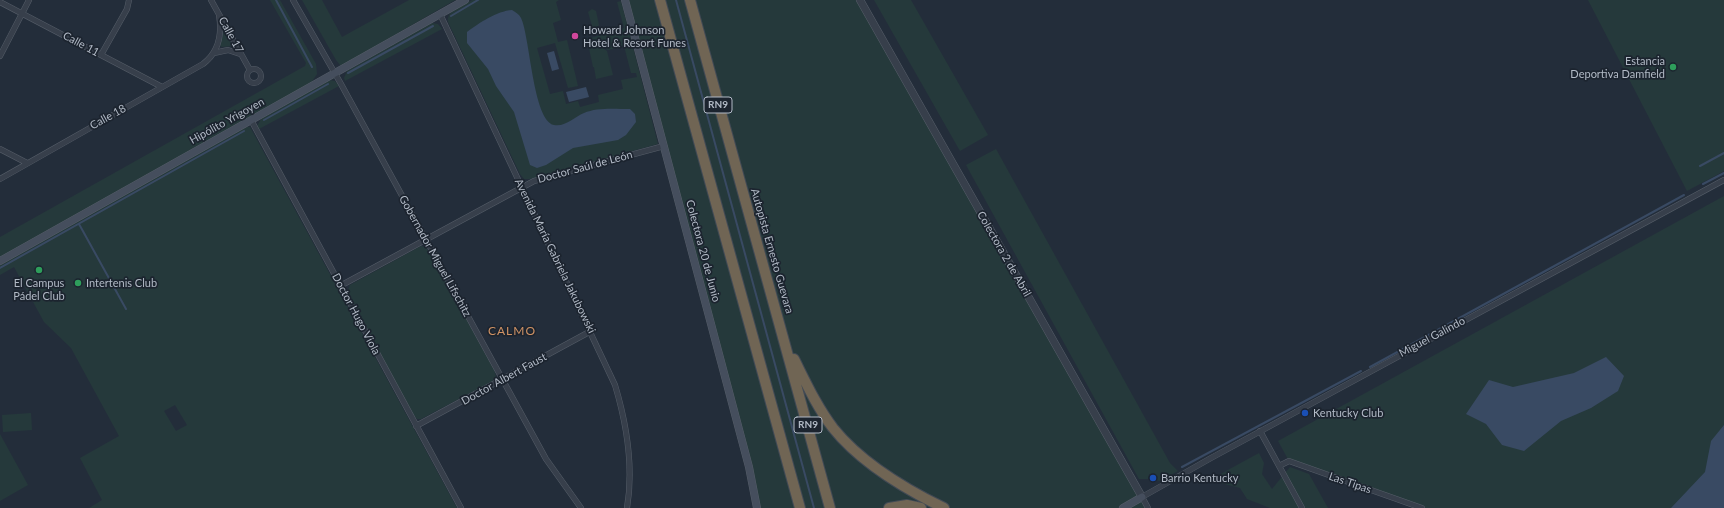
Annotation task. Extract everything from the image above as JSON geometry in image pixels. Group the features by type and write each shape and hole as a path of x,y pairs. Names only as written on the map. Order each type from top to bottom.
{"highway":[{"name":"RN9","path":"660,0 800,508"},
{"name":"Autopista Ernesto Guevara","path":"690,0 830,508"},
{"path":"785,341 814,399 834,430 870,462 942,507"},
{"path":"787,461 794,508"},
{"path":"888,508 907,505 921,508"}],"main road":[{"name":"Hipólito Yrigoyen","path":"0,261 464,0"},
{"name":"Colectora 20 de Junio","path":"625,0 749,467 757,508"},
{"path":"1123,508 1142,498"}],"street":[{"path":"0,56 29,0"},
{"path":"101,55 127,8 128,0"},
{"name":"Calle 17","path":"211,0 250,70"},
{"name":"Gobernador Miguel Lifschitz","path":"293,0 335,73 546,459 581,508"},
{"name":"Colectora 2 de Abril","path":"860,0 1148,508"},
{"name":"Calle 11","path":"0,2 162,87"},
{"name":"Avenida María Gabriela Jakubowski","path":"440,14 606,364 622,410 627,436 630,479 627,508"},
{"path":"219,15 220,34 214,53 228,50 241,54"},
{"name":"Calle 18","path":"0,178 203,64 214,53"},
{"name":"Doctor Hugo Viola","path":"251,120 461,508"},
{"name":"Doctor Saúl de León","path":"340,286 522,187 534,182 664,146"},
{"path":"0,149 27,163"},
{"name":"Miguel Galindo","path":"1142,498 1260,431 1724,180"},
{"name":"Doctor Albert Faust","path":"416,426 591,331"},
{"path":"1260,431 1302,508"},
{"name":"Las Tipas","path":"1279,466 1289,461 1422,508"}],"green space":[{"path":"270,0 280,0 316,64 317,74 311,83 0,258 0,237 305,66 306,63"},
{"path":"302,0 322,0 342,37 409,0 455,0 343,65 340,65"},
{"path":"472,0 559,0 556,2 561,20 553,23 558,42 567,40 578,86 568,88 555,43 537,48 550,94 563,91 566,104 578,101 580,107 599,102 598,95 623,89 621,80 637,77 636,73 631,73 624,46 608,50 591,38 624,28 617,2 621,1 658,144 530,179 524,179 520,174 448,22 448,18 453,11"},
{"path":"625,0 860,0 1148,508 757,508"},
{"path":"874,0 911,0 988,135 960,151"},
{"name":"Estancia Deportiva Damfield","path":"1588,0 1724,0 1724,171 1687,191"},
{"path":"592,9 596,11 599,25 595,30 592,26 588,12"},
{"path":"432,23 438,24 442,29 345,81 344,78 347,71"},
{"path":"224,31 226,32 232,46 220,46"},
{"path":"589,38 607,51 613,75 596,79 587,39"},
{"path":"329,80 335,81 339,86 259,129 257,126 261,119"},
{"path":"246,127 250,127 457,508 89,508 102,500 80,458 119,436 71,348 44,322 14,267 0,275 0,265","holes":["175,405 187,425 176,431 164,411"]},
{"path":"996,149 1170,463 1178,471 1160,481 1156,480 1156,475 1149,474 1148,479 1139,479 966,165"},
{"path":"1724,196 1724,508 1422,508 1289,461 1278,441"},
{"path":"421,246 425,247 429,251 494,370 496,377 491,382 421,419 417,419 347,293 350,285"},
{"path":"31,413 32,430 3,432 2,415"},
{"path":"0,434 28,485 0,501"},
{"path":"1259,453 1264,463 1262,474 1272,489 1290,467 1309,474 1328,508 1270,508 1247,499 1240,488 1217,482 1215,477"}],"water":[{"path":"512,10 521,18 537,94 541,109 547,120 554,125 562,125 589,111 630,109 635,114 636,122 626,135 618,140 573,148 546,165 537,168 530,165 514,112 496,86 488,69 467,43 467,32 494,15"},
{"path":"554,51 559,69 552,71 547,53"},
{"path":"586,87 589,97 569,102 566,92"},
{"path":"1606,357 1624,376 1618,391 1591,408 1561,421 1524,451 1502,445 1486,424 1466,414 1489,380 1513,387 1574,373"},
{"path":"1724,425 1724,508 1671,508 1705,472 1711,441"}],"waterway":[{"path":"276,0 312,67"},
{"path":"451,16 478,0"},
{"path":"676,0 814,508"},
{"path":"348,73 433,26"},
{"path":"264,120 328,84"},
{"path":"0,268 244,131"},
{"path":"1700,166 1724,153"},
{"path":"1703,184 1724,173"},
{"path":"1370,367 1684,195"},
{"path":"79,224 126,309"},
{"path":"1182,467 1361,371"}],"place":[{"name":"Howard Johnson Hotel & Resort Funes","path":"575,36"},
{"name":"Estancia Deportiva Damfield","path":"1673,67"},
{"name":"El Campus Pádel Club","path":"39,270"},
{"name":"Intertenis Club","path":"78,283"},
{"name":"Kentucky Club","path":"1305,413"},
{"name":"Barrio Kentucky","path":"1153,478"}],"district":[{"name":"CALMO","path":"512,331"}]}
